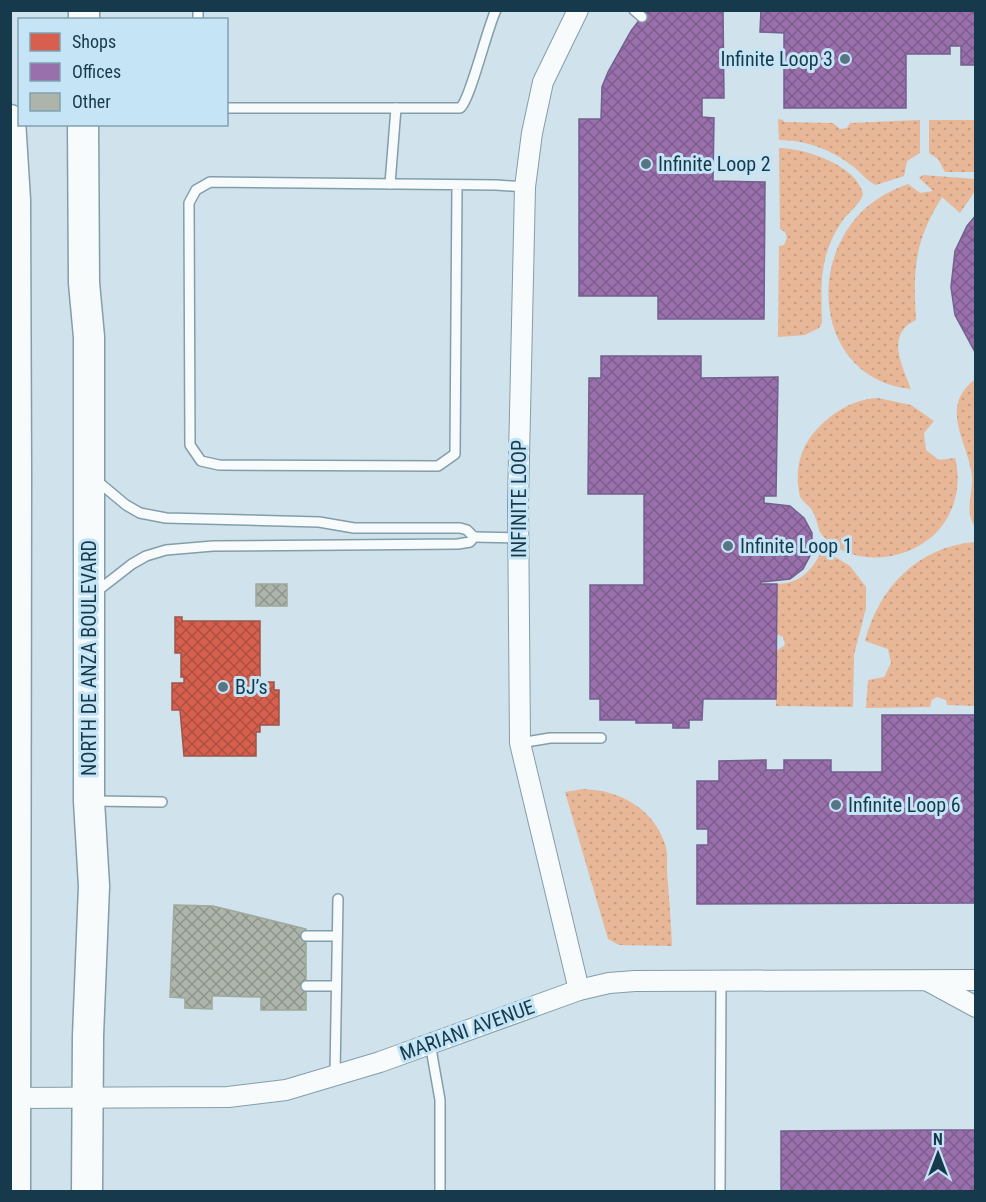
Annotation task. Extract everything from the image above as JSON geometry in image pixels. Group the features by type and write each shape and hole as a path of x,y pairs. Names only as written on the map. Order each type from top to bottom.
{"main road":[{"path":"10,120 15,200 12,1098 15,1191"},
{"name":"NORTH DE ANZA BOULEVARD","path":"83,126 84,283 89,337 89,801 94,886 87,1036 87,1191"}],"street":[{"name":"INFINITE LOOP","path":"578,10 543,82 532,133 525,187 518,538 520,743 523,765 579,990"},
{"name":"MARIANI AVENUE","path":"926,980 975,1007"},
{"name":"MARIANI AVENUE","path":"12,1098 228,1097 286,1090 335,1076 579,990 618,982 975,980"}],"lane":[{"path":"228,108 460,108 464,105 496,10"},
{"path":"634,10 642,17"},
{"path":"390,184 396,108"},
{"path":"457,185 455,454 438,466 219,465 201,461 190,445 189,203 196,190 210,182 457,185 525,187"},
{"path":"90,475 126,505 140,513 166,518 319,522 354,528 460,528 474,537 518,538"},
{"path":"90,598 117,573 146,556 166,550 213,546 458,544 470,542 474,537"},
{"path":"520,743 550,738 601,738"},
{"path":"89,801 162,802"},
{"path":"335,1076 338,899"},
{"path":"306,936 337,936"},
{"path":"720,1191 721,980"},
{"path":"306,986 336,986"},
{"path":"430,1043 440,1100 440,1191"}],"shaded area":[{"path":"778,119 784,122 833,123 840,129 847,128 850,123 920,120 920,153 907,161 904,176 876,185 846,161 828,151 809,144 779,140"},
{"path":"929,120 975,120 975,172 945,172 938,159 929,153"},
{"path":"779,148 802,151 828,160 851,175 859,184 863,194 841,223 825,259 822,284 822,323 819,328 805,335 778,337 779,246 784,245 787,238 785,232 780,229"},
{"path":"923,175 975,179 975,191 960,213 942,197 921,242 917,256 915,286 916,320 901,333 898,342 900,361 911,389 883,382 860,368 844,349 833,326 829,300 830,273 838,247 858,216 884,195 908,184 920,193 933,191 919,178"},
{"path":"974,380 976,381 975,527 969,508 972,484 970,464 958,426 957,414 958,402 963,391"},
{"path":"878,398 911,405 934,421 924,433 926,450 939,460 955,458 958,478 952,508 935,534 909,551 879,558 849,553 835,546 823,536 813,512 800,497 798,485 798,467 802,451 810,437 834,414 862,400"},
{"path":"975,542 975,706 947,705 946,700 937,697 932,700 930,707 866,708 868,680 884,677 891,663 888,649 865,641 880,603 904,573 919,561 954,545"},
{"path":"822,549 850,566 866,587 866,608 854,655 853,707 776,706 776,651 785,645 783,637 776,634 777,584 793,581 805,574 815,563"},
{"path":"583,789 609,793 633,803 652,820 660,831 667,851 672,946 619,945 608,939 565,792"}],"building: Shops":[{"name":"BJ’s","path":"175,617 182,617 182,621 260,621 260,682 274,682 274,690 279,690 279,725 260,725 260,732 256,732 256,756 184,756 180,710 172,710 172,683 184,683 184,677 181,677 181,653 175,653"}],"building: Offices":[{"name":"Infinite Loop 2","path":"647,10 723,10 724,98 702,98 702,117 714,118 713,181 765,182 764,319 658,319 658,296 579,296 579,119 601,119 602,87 608,72 631,31"},
{"name":"Infinite Loop 3","path":"761,10 976,10 976,65 961,65 961,46 950,46 950,54 906,54 906,108 784,108 784,33 760,32"},
{"path":"976,215 975,352 955,315 951,287 955,251 967,226"},
{"name":"Infinite Loop 1","path":"601,356 701,356 701,378 778,377 776,496 764,496 764,503 790,506 804,518 812,533 812,552 803,569 790,579 761,582 761,584 777,584 776,699 703,699 702,720 689,720 689,728 673,728 673,723 600,720 600,699 590,699 590,585 644,585 644,494 588,494 589,378 601,378"},
{"name":"Infinite Loop 6","path":"882,715 976,715 976,903 697,904 697,845 708,845 708,829 697,829 697,781 719,781 719,761 766,760 766,770 784,770 784,760 831,760 831,772 882,772"},
{"path":"976,1130 976,1192 781,1192 781,1131"}],"building: Other":[{"path":"256,584 287,584 287,606 256,606"},
{"path":"174,905 213,906 306,929 306,1010 261,1010 261,997 217,996 212,996 212,1009 185,1008 185,998 170,997"}],"place":[{"name":"Infinite Loop 3","path":"845,59"},
{"name":"Infinite Loop 2","path":"646,164"},
{"name":"Infinite Loop 1","path":"728,546"},
{"name":"BJ’s","path":"223,687"},
{"name":"Infinite Loop 6","path":"836,805"}]}
